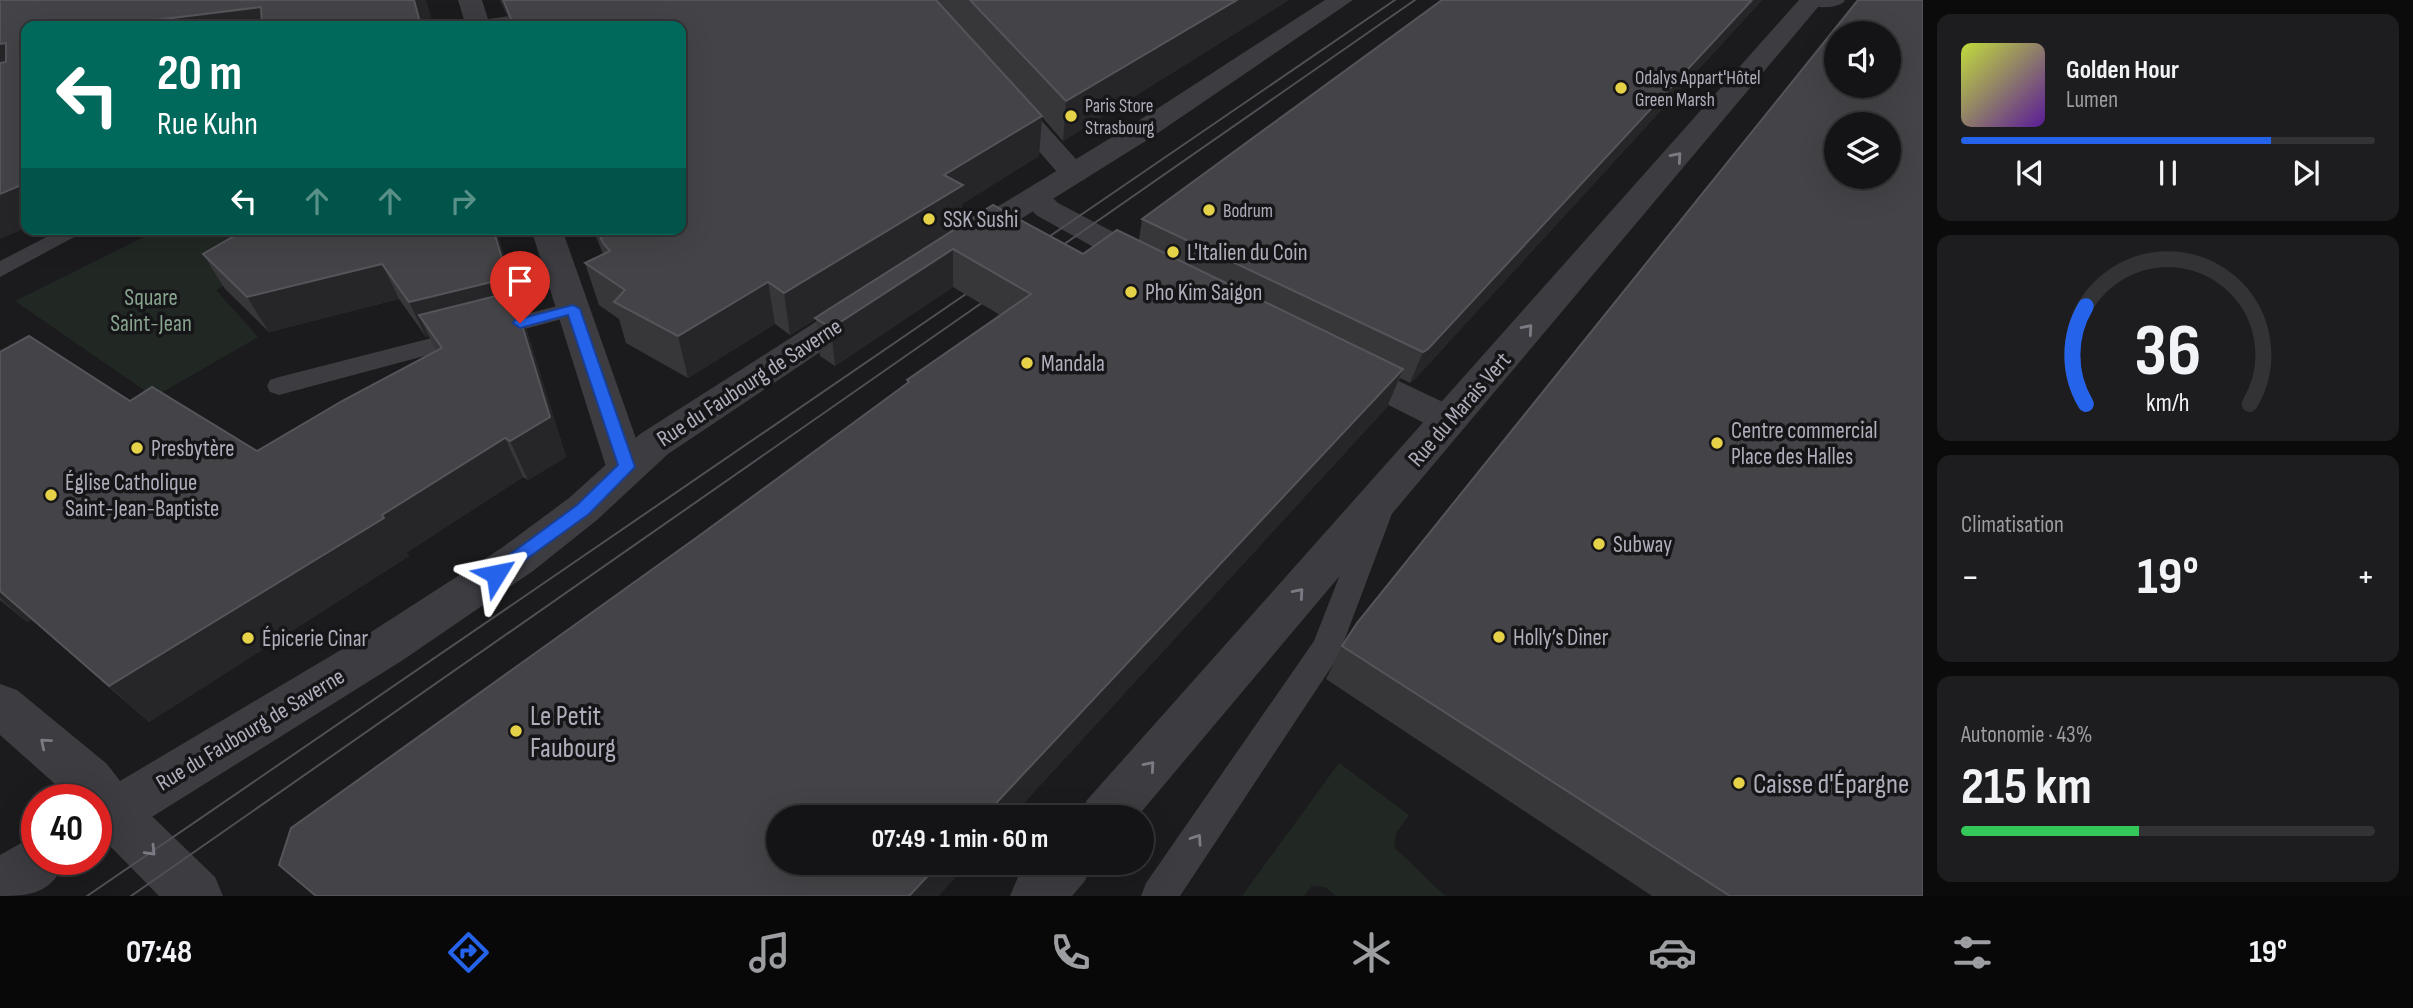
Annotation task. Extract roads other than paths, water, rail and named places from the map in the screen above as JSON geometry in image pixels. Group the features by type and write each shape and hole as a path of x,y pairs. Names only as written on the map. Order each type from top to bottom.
{"street":[{"path":"470,0 476,21"},
{"path":"943,255 1074,174 1341,0"},
{"name":"Rue du Marais Vert","path":"1115,805 1449,420 1825,1"},
{"path":"529,21 589,13"},
{"path":"991,80 1074,174"},
{"path":"1035,197 1047,209 1108,242 1126,259 1175,284"},
{"path":"549,235 626,467"},
{"name":"Rue du Faubourg de Saverne","path":"112,814 387,646 507,567 583,509 626,467 682,425 886,292"},
{"path":"1325,358 1449,420"},
{"path":"0,705 90,784"},
{"path":"112,824 196,896"},
{"path":"0,886 21,872"},
{"path":"1037,896 1055,875"}],"lane":[{"path":"1825,1 1853,13"},
{"path":"0,270 67,235"},
{"path":"279,386 573,309"},
{"path":"1158,896 1327,648 1386,492"}],"tram line":[{"path":"1034,247 1395,0"},
{"path":"1050,254 1415,0"},
{"path":"87,896 982,283"},
{"path":"131,896 996,293"}],"place":[{"name":"Odalys Appart'Hôtel Green Marsh","path":"1621,88"},
{"name":"Paris Store Strasbourg","path":"1071,116"},
{"name":"Bodrum","path":"1209,210"},
{"name":"SSK Sushi","path":"929,219"},
{"name":"L'Italien du Coin","path":"1173,252"},
{"name":"Pho Kim Saigon","path":"1131,292"},
{"name":"Mandala","path":"1027,363"},
{"name":"Centre commercial Place des Halles","path":"1717,443"},
{"name":"Presbytère","path":"137,448"},
{"name":"Église Catholique Saint-Jean-Baptiste","path":"51,495"},
{"name":"Subway","path":"1599,544"},
{"name":"Holly’s Diner","path":"1499,637"},
{"name":"Épicerie Cinar","path":"248,638"},
{"name":"Le Petit Faubourg","path":"516,731"},
{"name":"Caisse d'Épargne","path":"1739,783"}],"park label":[{"name":"Square Saint-Jean","path":"151,310"}]}
